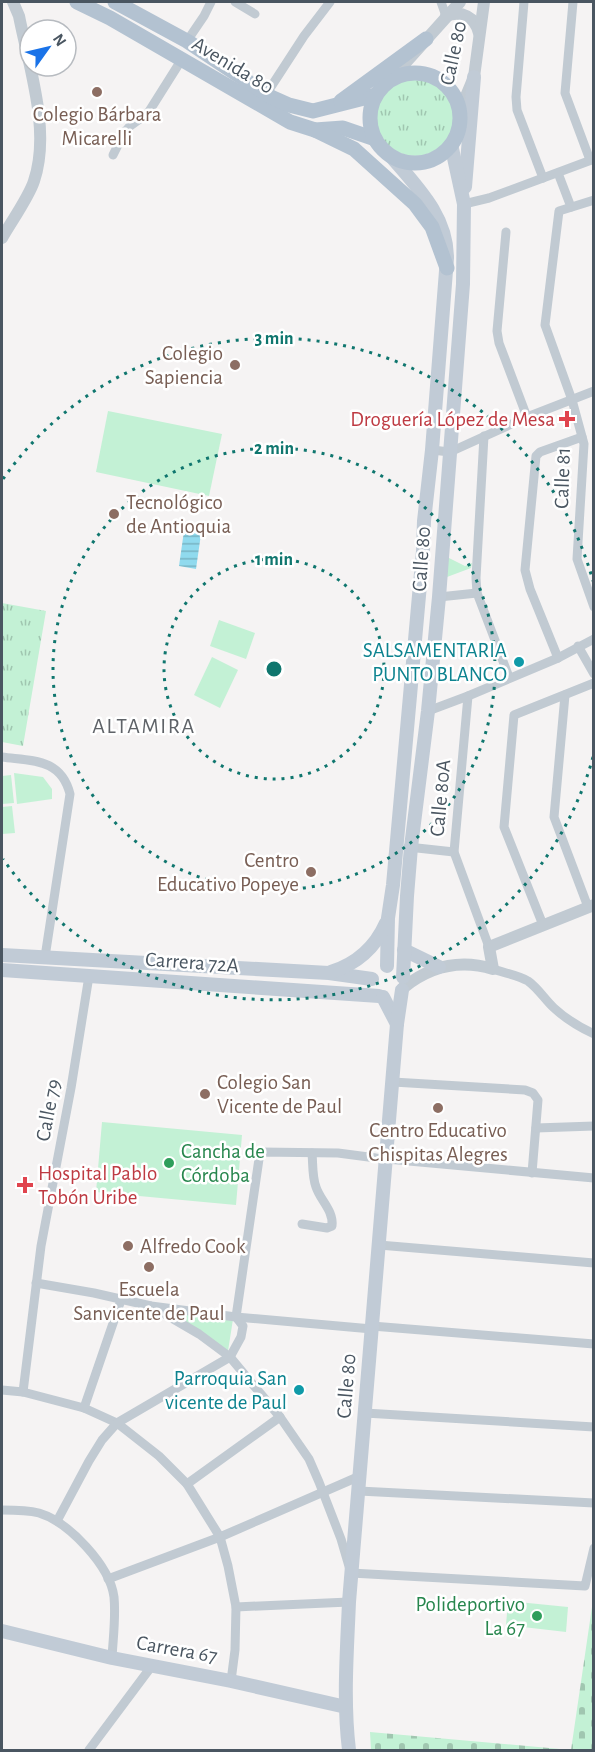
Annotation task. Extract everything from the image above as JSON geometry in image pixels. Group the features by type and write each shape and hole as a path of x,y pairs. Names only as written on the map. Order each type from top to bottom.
{"main road":[{"name":"Avenida 80","path":"77,2 182,58 298,125 315,130 343,128 375,139"},
{"name":"Avenida 80","path":"115,2 187,41 289,105 313,111 376,95"},
{"path":"333,105 426,39"},
{"path":"407,73 434,77 454,96 459,113 459,124 451,144 439,156 423,162 406,162 390,155 375,139 370,125 371,110 376,95 390,80 407,73"},
{"path":"464,204 474,77"},
{"path":"315,130 354,149 415,204 432,227 447,268"},
{"name":"Calle 80","path":"349,1750 345,1673 351,1574 397,1024 403,983 411,847 439,597 463,284 464,204 451,144"},
{"name":"Calle 80","path":"387,966 388,918 447,268 447,246 441,222 390,155"},
{"path":"329,973 348,965 366,953 383,931 388,918"},
{"path":"404,950 439,967"},
{"name":"Carrera 72A","path":"2,955 329,973 372,979"},
{"path":"157,963 158,981"},
{"path":"381,997 396,996 403,983 397,969 387,966 377,970 372,979 373,988 390,1008 397,1024"},
{"name":"Carrera 72A","path":"2,970 381,997"},
{"name":"Carrera 67","path":"2,1631 111,1658 231,1681 346,1707"}],"street":[{"path":"2,238 33,184 40,150 40,118 19,16 14,2"},
{"path":"19,16 26,2"},
{"path":"187,41 211,2"},
{"path":"235,2 255,14"},
{"path":"267,93 304,36 330,2"},
{"path":"441,2 446,16 459,13 470,18 478,28 479,37"},
{"name":"Calle 80","path":"390,80 460,2"},
{"name":"Calle 80","path":"459,113 474,77 484,2"},
{"path":"524,2 516,110 543,178"},
{"path":"464,204 489,198 592,160 564,93 573,2"},
{"path":"113,155 124,133 148,113 182,58"},
{"path":"558,173 572,207 594,200"},
{"name":"Calle 81","path":"572,207 559,211 545,325 587,440 577,559 594,607"},
{"path":"506,231 497,330 499,343 527,417"},
{"path":"432,450 450,452 527,417 594,391"},
{"path":"484,436 477,594 510,677"},
{"path":"558,658 530,589 525,570 537,453 587,440"},
{"path":"439,597 477,594"},
{"path":"428,711 558,658 594,639"},
{"path":"578,646 594,674"},
{"path":"543,925 504,827 514,715 594,683"},
{"path":"489,947 591,906 554,817 565,695"},
{"name":"Calle 80A","path":"468,696 454,852 489,947 493,969"},
{"path":"2,757 43,763 54,767 63,775 68,784 70,802 45,957"},
{"path":"396,848 411,847 454,852"},
{"path":"403,983 439,967 466,964 493,969 529,982 539,990 552,1007 594,1034"},
{"name":"Calle 79","path":"23,1392 46,1217 71,1088 89,976"},
{"path":"393,1082 525,1090 533,1094 538,1100 532,1173"},
{"path":"536,1128 594,1126"},
{"path":"57,1521 89,1461 102,1440 117,1423 231,1357 241,1338 243,1326 236,1317 260,1152 338,1153 594,1178"},
{"path":"302,1224 327,1228 333,1223 315,1186 312,1153"},
{"path":"379,1245 594,1263"},
{"path":"36,1283 151,1306 236,1317 594,1344"},
{"path":"84,1408 121,1300"},
{"path":"151,1306 199,1334 231,1357 280,1417 309,1459 341,1539 351,1574 585,1586 594,1548"},
{"path":"2,1392 23,1392 84,1408 117,1423 159,1456 187,1484 220,1537 236,1607 235,1650 231,1681"},
{"path":"365,1413 594,1427"},
{"path":"187,1484 280,1417"},
{"path":"108,1579 220,1537 360,1476"},
{"path":"359,1491 594,1503"},
{"path":"2,1510 39,1513 57,1521 85,1546 99,1563 114,1595 115,1627 111,1658"},
{"path":"236,1607 349,1602"},
{"path":"89,1750 151,1666"}],"green space":[{"path":"415,78 430,81 443,89 451,102 454,117 451,132 443,145 430,153 415,156 400,153 387,145 379,132 376,117 379,102 387,89 400,81"},
{"path":"108,411 222,434 209,496 96,472"},
{"path":"447,557 465,566 472,563 471,568 447,577"},
{"path":"2,603 46,611 23,746 2,742"},
{"path":"219,620 255,633 246,659 210,646"},
{"path":"212,657 238,670 220,708 194,695"},
{"path":"14,773 43,777 52,789 52,799 17,804"},
{"path":"11,775 14,803 2,804 2,776"},
{"path":"12,806 15,833 2,834 2,807"},
{"name":"Cancha de Córdoba","path":"102,1122 242,1135 236,1205 96,1192"},
{"path":"178,1313 233,1319 228,1351 177,1319"},
{"path":"593,1600 593,1750 571,1750"},
{"name":"Polideportivo La 67","path":"508,1601 568,1607 566,1632 506,1625"},
{"path":"370,1732 571,1750 371,1750"}],"water":[{"path":"184,531 201,534 196,569 179,566"}],"place":[{"name":"Colegio Bárbara Micarelli","path":"97,92"},
{"name":"Colegio Sapiencia","path":"235,365"},
{"name":"Droguería López de Mesa","path":"567,419"},
{"name":"Tecnológico de Antioquia","path":"114,514"},
{"name":"SALSAMENTARIA PUNTO BLANCO","path":"519,662"},
{"name":"Centro Educativo Popeye","path":"311,872"},
{"name":"Colegio San Vicente de Paul","path":"205,1094"},
{"name":"Centro Educativo Chispitas Alegres","path":"438,1108"},
{"name":"Cancha de Córdoba","path":"169,1163"},
{"name":"Hospital Pablo Tobón Uribe","path":"25,1185"},
{"name":"Alfredo Cook","path":"128,1246"},
{"name":"Escuela Sanvicente de Paul","path":"149,1267"},
{"name":"Parroquia San vicente de Paul","path":"299,1390"},
{"name":"Polideportivo La 67","path":"537,1616"}],"district":[{"name":"ALTAMIRA","path":"144,725"}]}
